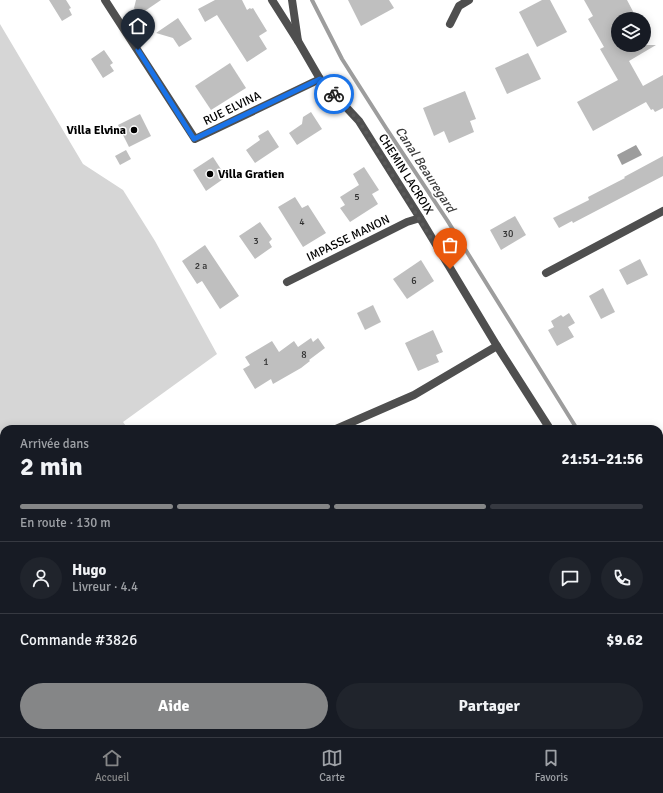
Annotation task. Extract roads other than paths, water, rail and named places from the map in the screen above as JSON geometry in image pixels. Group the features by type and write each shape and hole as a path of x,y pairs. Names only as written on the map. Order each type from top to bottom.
{"street":[{"name":"RUE ELVINA","path":"105,0 194,139 320,79"},
{"name":"CHEMIN LACROIX","path":"272,0 320,79 359,121 420,218 496,346 547,425"},
{"path":"292,0 298,41"},
{"path":"450,24 459,6 469,0"},
{"path":"546,273 663,211"},
{"name":"IMPASSE MANON","path":"287,282 407,222 420,218"},
{"path":"345,425 414,395 496,346"}],"waterway":[{"name":"Canal Beauregard","path":"312,0 342,59 447,220 575,425"}],"place":[{"name":"Villa Elvina","path":"134,130"},
{"name":"Villa Gratien","path":"210,174"}]}
